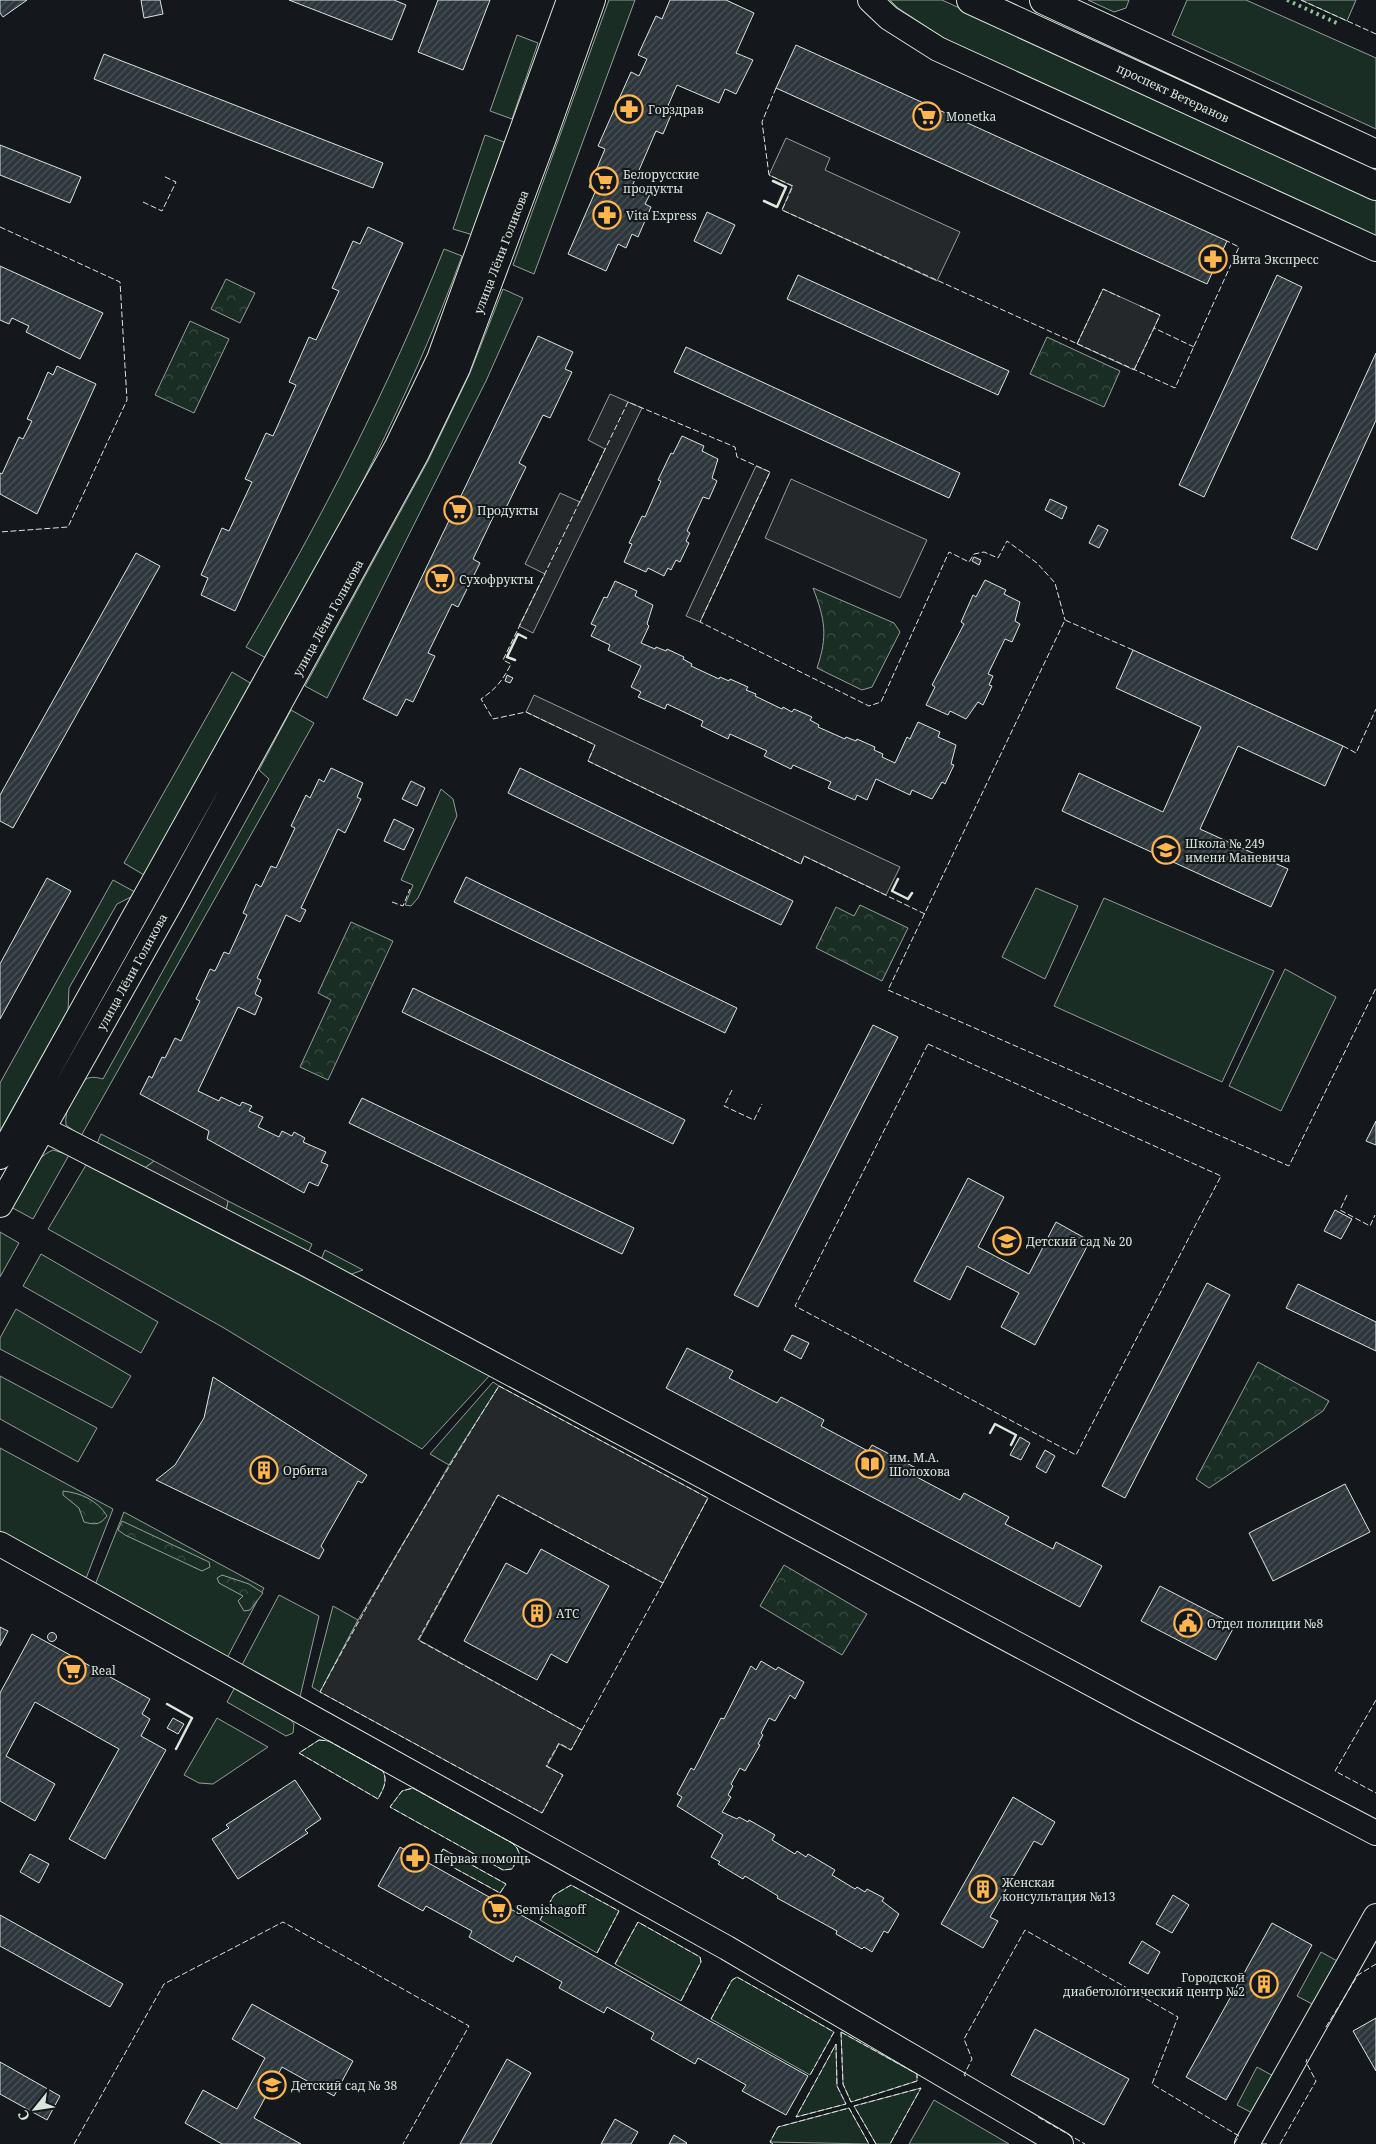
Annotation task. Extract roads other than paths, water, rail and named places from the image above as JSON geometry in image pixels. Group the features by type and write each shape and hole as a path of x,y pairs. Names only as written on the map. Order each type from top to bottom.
{"main road":[{"name":"проспект Ветеранов","path":"971,0 1376,186"},
{"path":"1044,0 1376,154"}],"street":[{"name":"улица Лёни Голикова","path":"0,1157 351,531 401,437 439,359 569,0"},
{"name":"улица Лёни Голикова","path":"0,1205 288,690 416,455 458,368 543,141 593,0"},
{"path":"870,0 889,18 938,49 1376,249"},
{"path":"22,1118 308,1265 1142,1712 1376,1833"},
{"path":"0,1544 727,1948 1061,2144"},
{"path":"1247,2144 1376,1916"}],"place":[{"name":"Горздрав","path":"629,109"},
{"name":"Monetka","path":"927,116"},
{"name":"Белорусские продукты","path":"604,181"},
{"name":"Vita Express","path":"607,215"},
{"name":"Вита Экспресс","path":"1213,259"},
{"name":"Продукты","path":"458,510"},
{"name":"Сухофрукты","path":"440,579"},
{"name":"Школа № 249 имени Маневича","path":"1166,850"},
{"name":"Детский сад № 20","path":"1007,1241"},
{"name":"им. М.А. Шолохова","path":"870,1464"},
{"name":"Орбита","path":"264,1470"},
{"name":"АТС","path":"537,1613"},
{"name":"Отдел полиции №8","path":"1188,1623"},
{"name":"Real","path":"72,1670"},
{"name":"Первая помощь","path":"415,1858"},
{"name":"Женская консультация №13","path":"983,1889"},
{"name":"Semishagoff","path":"497,1909"},
{"name":"Городской диабетологический центр №2","path":"1264,1984"},
{"name":"Детский сад № 38","path":"272,2085"}]}
